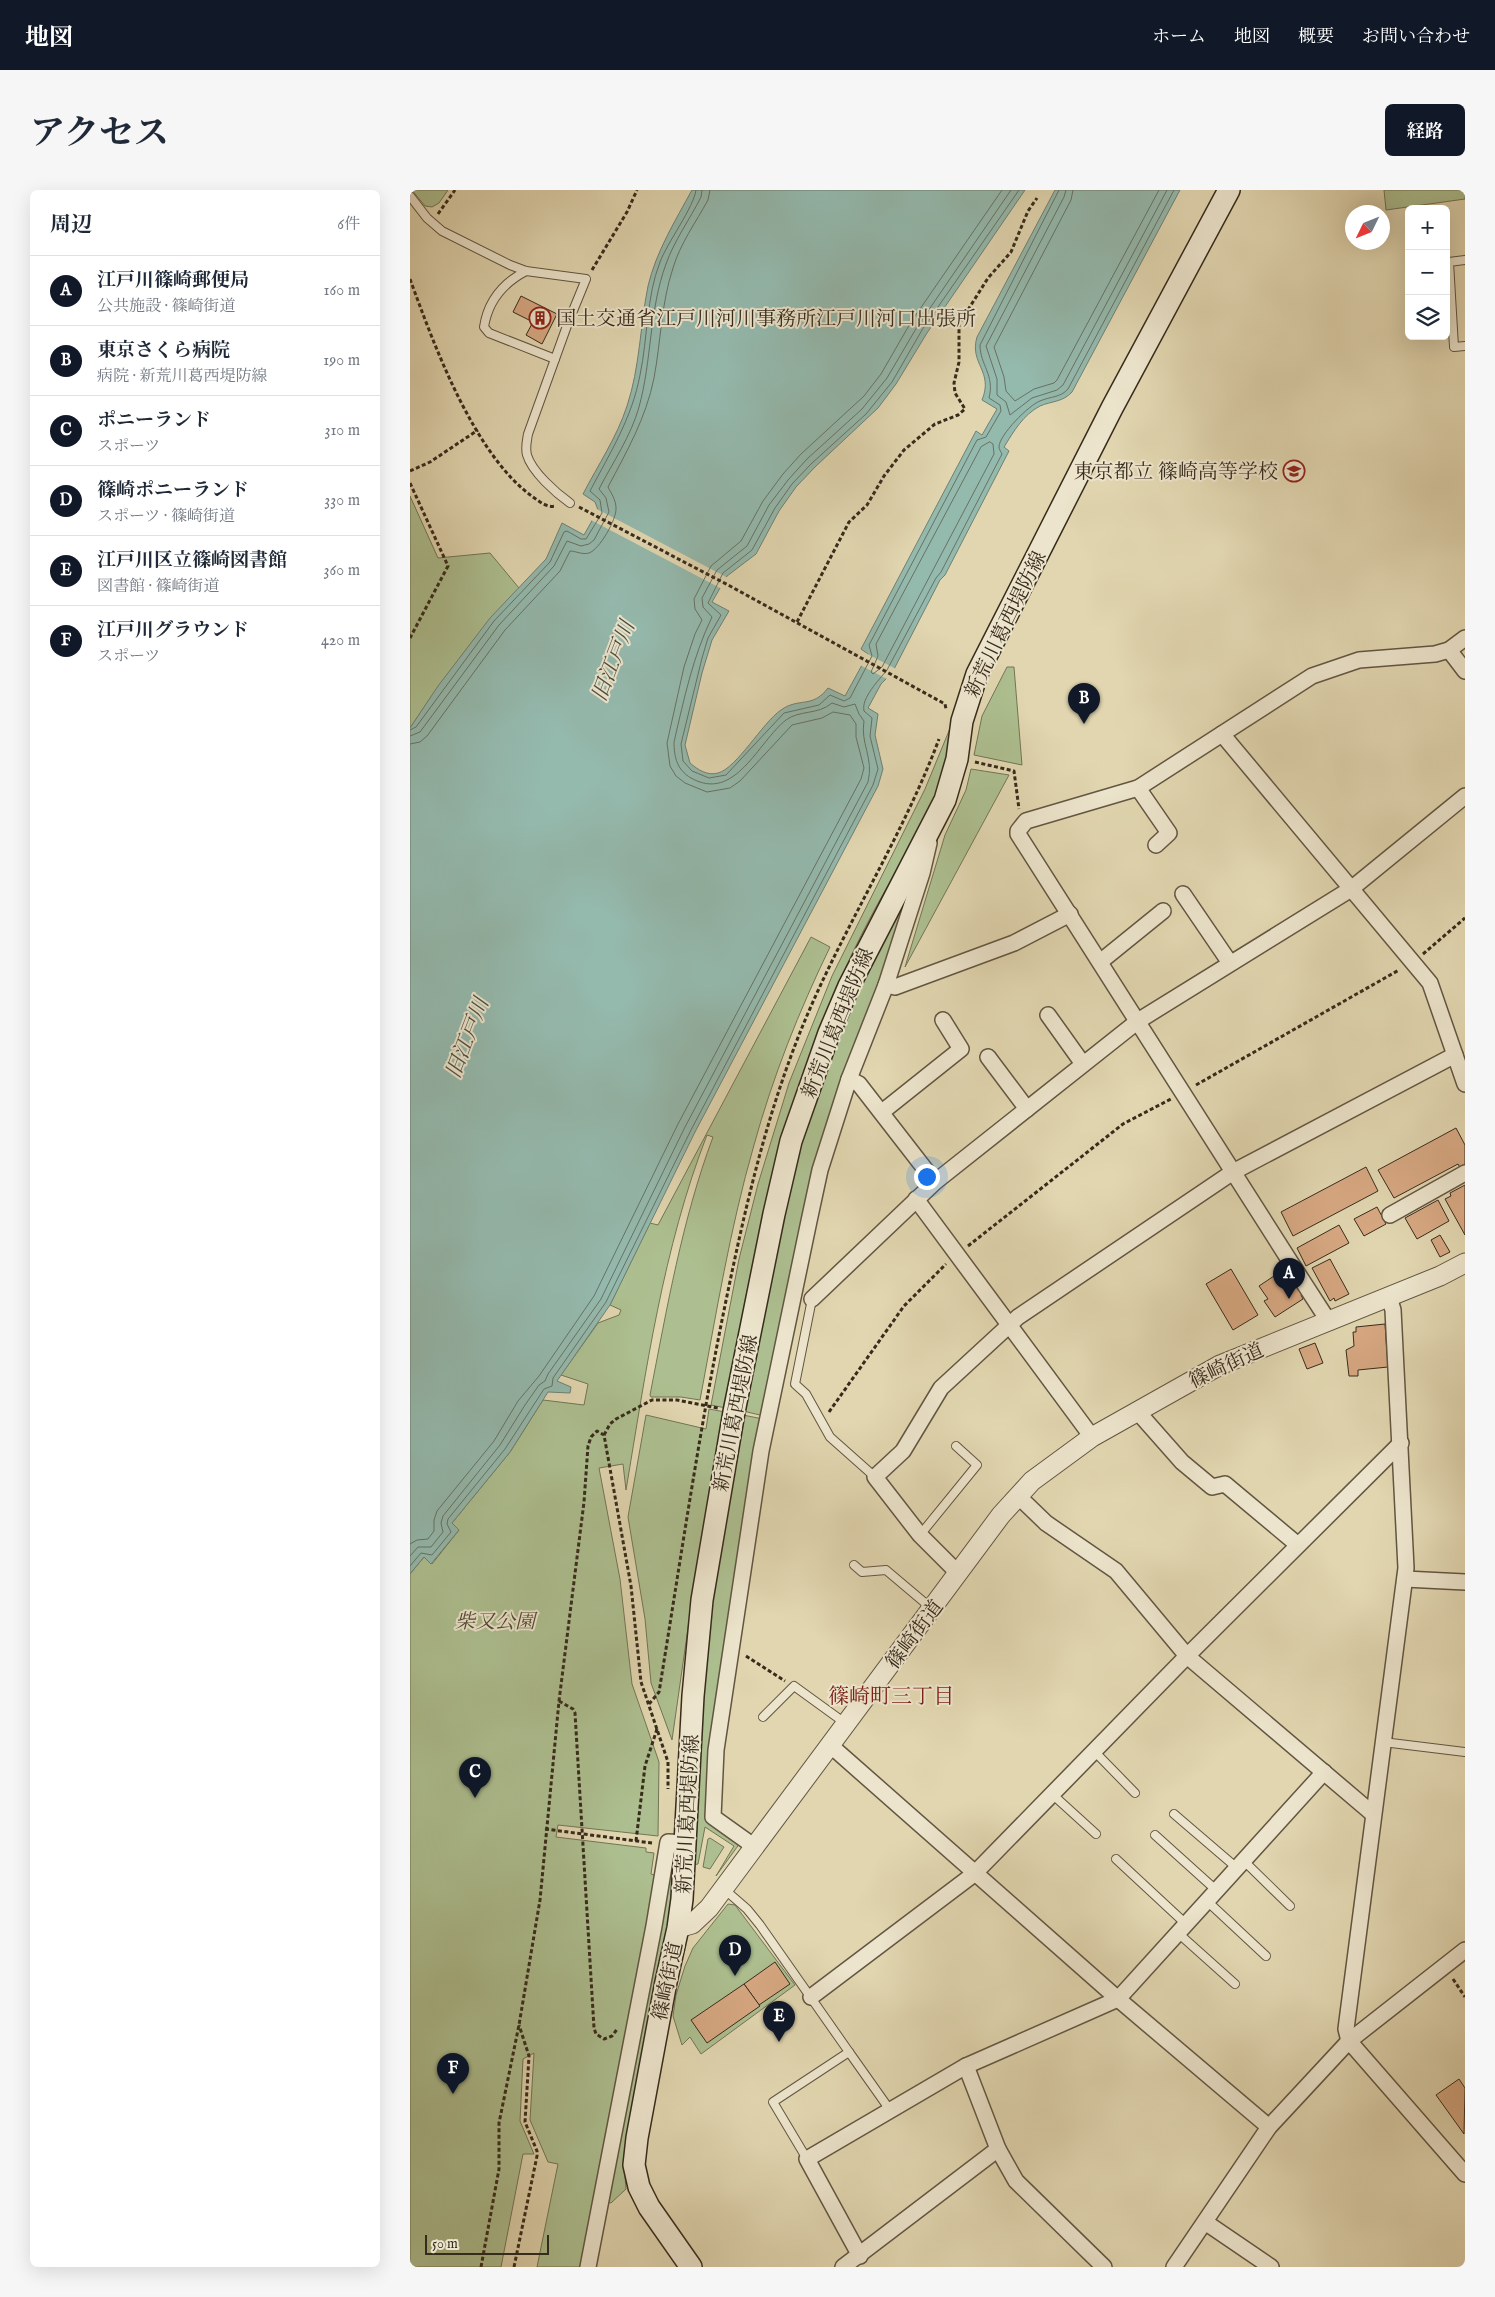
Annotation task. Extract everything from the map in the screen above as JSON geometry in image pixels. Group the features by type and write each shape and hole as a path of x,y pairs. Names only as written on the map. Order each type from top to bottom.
{"main road":[{"name":"新荒川葛西堤防線","path":"678,1928 686,1843 693,1696 702,1600 734,1412 774,1214 792,1141 826,1041 849,986 887,910 934,825 952,780 962,721 977,674 1112,408 1229,190"},
{"name":"篠崎街道","path":"678,1928 664,1992 637,2138 634,2165 639,2187 649,2207 691,2267"}],"street":[{"path":"1329,1322 1018,834 1020,827 1026,821 1138,788 1312,676 1359,660 1435,654 1449,650 1465,638"},
{"path":"1449,650 1465,672"},
{"path":"1222,734 1430,983 1465,1084"},
{"path":"1138,788 1169,832 1156,845"},
{"path":"812,1299 935,1182 1138,1021 1351,889 1465,796"},
{"path":"755,1848 713,1817 716,1750 769,1412 820,1170 849,1079 886,985 922,873 934,825"},
{"path":"1183,894 1230,963"},
{"path":"1100,962 1163,911"},
{"path":"886,985 895,987 1014,943 1070,914"},
{"path":"1048,1015 1084,1064"},
{"path":"882,1112 961,1049 943,1020"},
{"path":"958,1573 920,1535 875,1477 903,1451 941,1388 1009,1324 1233,1172 1455,1055"},
{"path":"988,1058 1027,1109"},
{"path":"849,1079 859,1084 935,1182"},
{"path":"1390,1215 1465,1173"},
{"path":"916,1199 1092,1437"},
{"name":"篠崎街道","path":"678,1928 688,1926 697,1920 724,1889 958,1573 1018,1496 1032,1481 1092,1437 1220,1365 1329,1322 1465,1263"},
{"path":"1388,1297 1393,1310 1401,1443 1405,1578 1346,2029 1348,2041 1465,2174"},
{"path":"1137,1411 1182,1462 1212,1487 1225,1484 1298,1545"},
{"path":"811,1997 974,1874 1187,1656 1401,1443"},
{"path":"1018,1496 1046,1523 1116,1571 1187,1656 1373,1814"},
{"path":"1405,1578 1465,1582"},
{"path":"830,1746 1118,1999 1269,2127"},
{"path":"860,2256 807,2159 966,2066 1118,1999 1324,1772"},
{"path":"588,2267 654,1926 668,1842 686,1843"},
{"path":"1174,2267 1269,2127 1348,2041 1465,1950"},
{"path":"966,2066 998,2149 1016,2181 1104,2267"},
{"path":"844,2267 998,2149"},
{"path":"1205,2222 1271,2267"}],"lane":[{"path":"410,196 418,209 442,231 526,271 586,279 528,434 527,455 550,487 570,503"},
{"path":"1465,260 1449,262 1454,347 1465,346"},
{"path":"526,271 509,280 500,289 485,320 484,327 489,333 555,359"},
{"path":"812,1299 795,1384 806,1394 830,1437 875,1477"},
{"path":"920,1535 976,1465 956,1446"},
{"path":"854,1565 862,1572 886,1570 933,1609"},
{"path":"763,1717 794,1686 846,1724"},
{"path":"1383,1742 1465,1752"},
{"path":"1094,1751 1135,1793"},
{"path":"1052,1794 1096,1834"},
{"path":"1174,1814 1290,1906"},
{"path":"1155,1835 1266,1956"},
{"path":"1116,1859 1235,1984"},
{"path":"724,1889 747,1909 760,1925 890,2110"},
{"path":"807,2159 773,2102 849,2052"}],"path":[{"path":"431,222 455,190"},
{"path":"586,279 627,212 637,190"},
{"path":"797,622 849,522 867,505 884,476 899,457 935,424 965,409 955,393 954,383 959,362 959,324 988,278 1010,252 1028,211 1037,198"},
{"path":"410,279 448,373 478,430 495,457 528,493 546,506 553,507 570,503 730,586 945,704 946,714"},
{"path":"410,471 430,462 478,430"},
{"path":"410,483 448,566 410,638"},
{"path":"969,761 1014,771 1019,813"},
{"path":"821,1423 904,1306 957,1254 1123,1124 1182,1093 1412,962 1465,918"},
{"path":"668,1798 668,1762 641,1682 631,1586 604,1435 610,1424 616,1419 652,1400 677,1400 711,1407"},
{"path":"481,2267 499,2170 498,2123 519,2025 540,1900 559,1701 584,1502 588,1446 591,1437 597,1431 604,1435"},
{"path":"731,1649 750,1658 794,1686"},
{"path":"559,1701 570,1707 575,1713 594,2028 596,2034 601,2038 608,2039 617,2030 620,2022"},
{"path":"636,1841 648,1753 657,1729"},
{"path":"546,1829 646,1843"},
{"path":"1450,1975 1465,1997"},
{"path":"514,2267 537,2151 525,2122 529,2056 519,2025"}],"green space":[{"path":"412,190 448,190 439,203 432,207 425,206"},
{"path":"1384,190 1465,190 1465,199 1422,205 1405,205 1405,207 1390,209 1390,205 1386,205"},
{"path":"410,496 438,558 490,553 519,588 461,656 410,728"},
{"path":"1007,667 1014,667 1022,765 974,755 982,716"},
{"path":"951,726 948,762 933,803 853,951 818,1034 800,1086 769,1192 745,1299 726,1408 711,1405 739,1259 758,1184 789,1083 832,976 925,789"},
{"path":"971,769 1009,775 905,967 945,835 966,790"},
{"path":"916,871 887,970 857,1042 764,1416 743,1411 774,1247 801,1140 830,1053 860,981"},
{"name":"柴又公園","path":"811,937 830,947 787,1044 745,1176 700,1400 681,1397 651,1397 650,1395 684,1232 692,1200 713,1137 707,1135 692,1178 667,1266 649,1355 626,1490 623,1464 599,1468 620,1579 632,1684 659,1762 658,1836 558,1825 556,1837 646,1848 646,1852 654,1853 651,1874 657,1876 583,2267 537,2267 558,2164 548,2162 530,2120 534,2053 523,2059 520,2121 534,2154 523,2154 501,2267 410,2267 410,1574 424,1557 432,1564 459,1530 452,1523 510,1452 543,1400 584,1405 588,1384 561,1375 598,1323 619,1315 621,1310 610,1305 650,1223 658,1225"},
{"path":"709,1409 725,1412 697,1565 672,1740 651,1683 645,1619 628,1517 646,1415 706,1429"},
{"path":"743,1415 763,1419 708,1819 740,1843 716,1876 734,1846 705,1827 698,1864 693,1865 698,1764 711,1593"},
{"path":"710,1838 724,1847 710,1869 703,1867 708,1839"},
{"path":"670,1870 675,1882 674,1904 624,2164 626,2189 611,2203 607,2202"},
{"path":"728,1904 735,1905 795,1985 701,2054 690,2037 682,2045 673,2016 676,1995 693,1948"}],"water":[{"name":"旧江戸川","path":"692,190 1025,190 927,333 896,384 878,408 796,487 779,511 756,554 727,576 712,602 729,611 712,640 685,745 690,763 703,772 714,774 733,763 781,710 794,704 811,701 828,688 845,696 868,654 861,649 976,431 982,435 997,409 982,400 985,382 976,354 977,337 1055,190 1180,190 1072,392 1061,400 1040,406 1034,410 1019,424 1011,435 1004,447 1009,451 945,575 940,580 892,673 881,684 868,708 878,714 875,735 883,769 878,786 695,1132 610,1305 557,1381 571,1387 570,1393 548,1392 510,1452 452,1523 459,1530 431,1564 424,1557 410,1574 410,728 438,686 490,618 546,559 562,523 584,535 598,510 595,502 583,494 613,440 627,406 635,376 645,301 651,273 667,237"}],"pier":[{"path":"595,508 728,578 722,589 589,519"},
{"path":"858,649 896,669 889,680 860,665 865,654"}],"building":[{"name":"国土交通省江戸川河川事務所江戸川河口出張所","path":"521,296 557,314 542,344 526,335 533,322 513,312"},
{"path":"1456,1128 1465,1145 1465,1172 1463,1173 1458,1164 1394,1198 1378,1170"},
{"path":"1366,1167 1378,1191 1293,1236 1281,1212"},
{"path":"1465,1185 1465,1235 1445,1199 1451,1196 1450,1193"},
{"path":"1438,1200 1449,1221 1417,1239 1405,1218"},
{"path":"1377,1207 1386,1224 1364,1236 1354,1219"},
{"path":"1339,1225 1349,1243 1306,1266 1297,1248"},
{"path":"1440,1235 1450,1252 1440,1257 1431,1240"},
{"path":"1330,1259 1349,1294 1335,1301 1334,1298 1330,1301 1312,1268"},
{"path":"1286,1268 1303,1293 1301,1295 1303,1299 1275,1317 1264,1301 1268,1299 1259,1286"},
{"path":"1231,1269 1258,1315 1233,1330 1206,1284"},
{"path":"1385,1324 1388,1367 1358,1370 1358,1376 1349,1376 1346,1350 1354,1346 1353,1332 1356,1332 1356,1327"},
{"path":"1315,1343 1323,1363 1307,1369 1299,1349"},
{"path":"775,1962 790,1984 759,2005 744,1984"},
{"path":"744,1984 760,2006 707,2043 691,2020"},
{"path":"1459,2079 1465,2088 1464,2134 1436,2095"}],"place":[{"name":"国土交通省江戸川河川事務所江戸川河口出張所","path":"540,318"},
{"name":"東京都立 篠崎高等学校","path":"1294,471"},
{"name":"東京さくら病院","path":"1084,724"},
{"name":"江戸川篠崎郵便局","path":"1289,1299"},
{"name":"ポニーランド","path":"475,1798"},
{"name":"篠崎ポニーランド","path":"735,1976"},
{"name":"江戸川区立篠崎図書館","path":"779,2042"},
{"name":"江戸川グラウンド","path":"453,2094"}],"district":[{"name":"篠崎町三丁目","path":"891,1696"}]}
